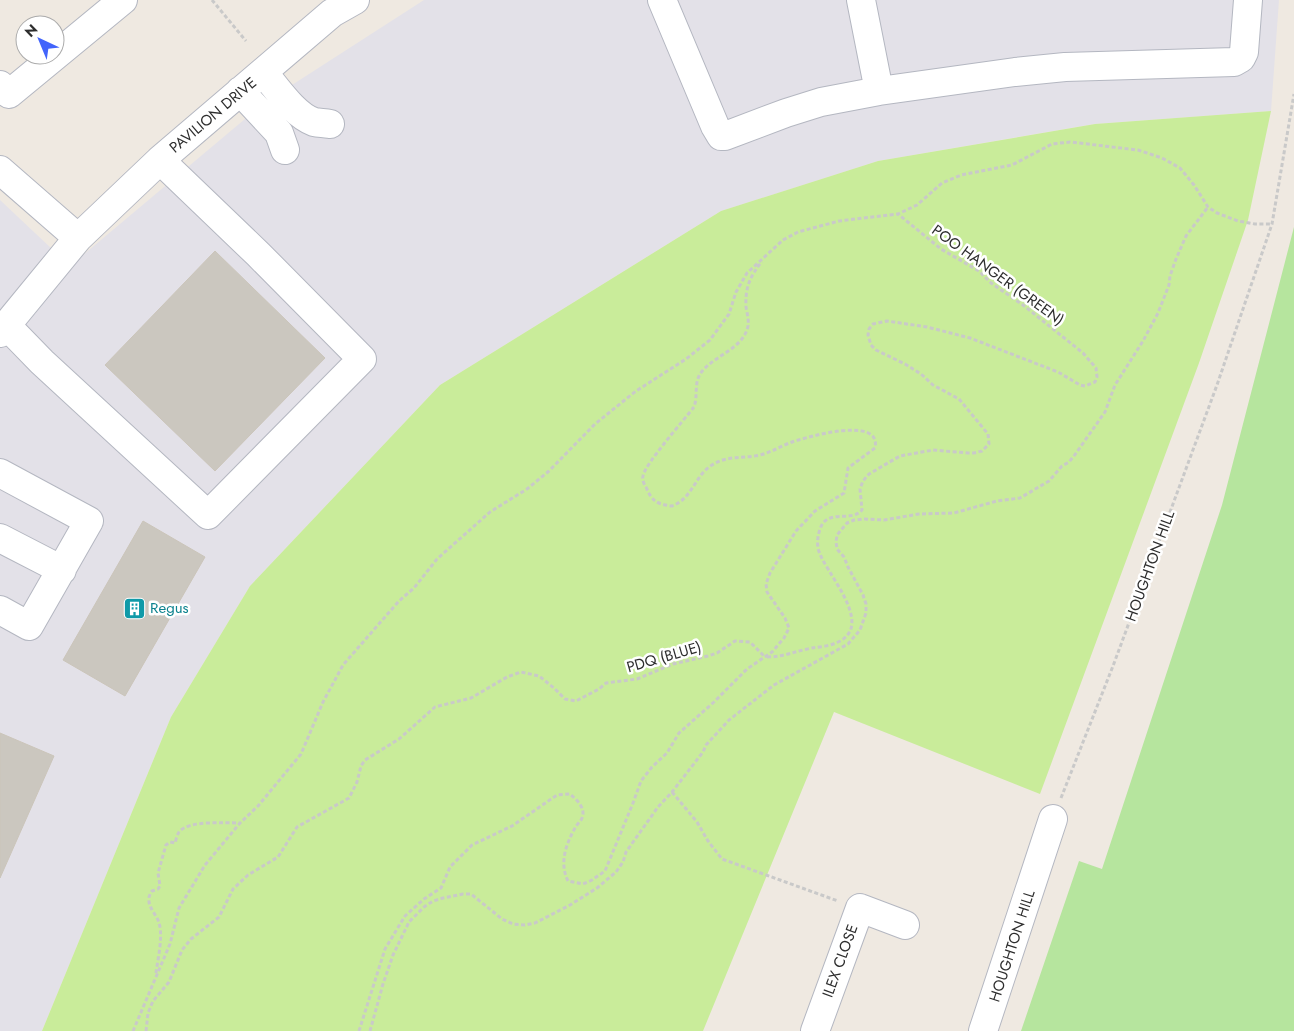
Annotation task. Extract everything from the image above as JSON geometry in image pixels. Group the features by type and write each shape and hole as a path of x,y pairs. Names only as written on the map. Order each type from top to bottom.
{"street":[{"path":"0,86 9,94 123,0"},
{"name":"PAVILION DRIVE","path":"3,329 78,238 160,160 332,14 355,0"},
{"path":"662,0 721,136 821,102 878,91 1065,67 1234,62 1241,58 1244,52 1248,0"},
{"path":"860,0 878,91"},
{"path":"263,72 303,116 314,122 330,124"},
{"path":"240,91 279,133 285,150"},
{"path":"3,329 42,362 208,515 362,359 258,254 160,160"},
{"path":"0,170 78,238"},
{"path":"0,473 88,521 29,626 0,610"},
{"path":"0,538 62,570"},
{"name":"HOUGHTON HILL","path":"983,1031 1053,819"},
{"name":"ILEX CLOSE","path":"814,1031 860,908 905,925"}],"path":[{"path":"212,0 246,41"},
{"name":"HOUGHTON HILL","path":"1053,819 1113,666 1214,394 1272,224 1293,112 1294,94"},
{"path":"133,1031 170,944 179,908 205,865 301,754 323,702 343,665 399,601 414,588 437,559 490,512 526,489 549,470 595,424 629,396 710,340 729,314 736,292 747,273 783,240 798,232 839,221 898,214 917,205 942,183 1012,164 1052,144 1070,142 1138,150 1162,158 1180,168 1208,207 1217,213 1238,221 1272,224"},
{"path":"370,1031 393,955 409,922 424,907 433,901 443,898 471,894 502,918 513,924 525,925 534,923 582,898 616,872 623,862 626,852 658,807 703,752 706,745 729,720 774,685 848,644 860,630 866,613 866,604 836,542 837,535 846,523 860,519 884,520 919,514 954,513 997,501 1020,498 1050,481 1062,466 1069,462 1105,412 1115,385 1158,314 1176,259 1186,236 1208,207"},
{"name":"POO HANGER (GREEN)","path":"765,657 787,655 833,644 843,640 847,635 850,629 851,614 838,583 821,555 817,537 820,527 830,517 854,515 862,510 860,490 868,474 900,456 916,452 933,450 968,454 982,451 989,444 988,434 960,398 933,385 913,369 876,350 871,345 868,335 869,329 873,324 888,321 927,327 970,338 1058,372 1080,385 1085,386 1095,382 1097,377 1096,368 1065,337 991,283 979,271 935,245 898,214"},
{"path":"359,1031 385,949 405,916 424,899 441,888 450,867 459,856 472,845 512,826 557,795 570,794 578,801 583,812 582,820 577,824 566,846 564,855 565,875 568,881 575,883 583,884 592,880 604,871 633,803 640,781 667,753 679,733 747,669 772,652 789,628 767,592 766,584 773,566 796,531 815,510 844,493 848,468 875,448 876,444 873,435 852,429 794,442 759,456 724,459 708,468 688,496 672,506 650,498 642,477 694,407 696,401 696,380 703,370 741,340 748,326 745,294 747,286 768,253"},
{"name":"PDQ (BLUE)","path":"146,1031 148,1013 153,1001 169,982 182,950 191,938 219,917 233,889 248,875 278,857 297,827 349,798 357,782 364,760 399,739 435,707 472,698 507,677 521,672 539,676 566,699 576,701 599,689 606,683 636,679 673,664 708,656 717,653 735,641 750,642 765,657"},
{"path":"672,792 697,822 708,841 722,858 860,908"},
{"path":"155,976 160,934 158,922 150,909 149,898 152,890 158,889 160,886 158,873 166,844 170,842 175,843 179,832 186,826 240,823"}],"shaded area":[{"path":"424,0 1279,0 1271,111 1094,124 878,161 721,211 440,385 250,586 171,717 42,1031 0,1031 0,200 70,266 264,103"}],"green space":[{"path":"1271,111 1248,220 1199,363 1040,794 834,712 703,1031 42,1031 171,717 250,586 440,385 721,211 878,161 1095,124"},
{"path":"1294,227 1294,1031 1021,1031 1079,861 1102,869 1222,505"}],"building":[{"path":"215,251 325,358 215,471 105,365"},
{"name":"Regus","path":"143,521 205,557 125,696 63,660"},
{"path":"0,733 54,756 0,878"}],"place":[{"name":"Regus","path":"134,608"}]}
